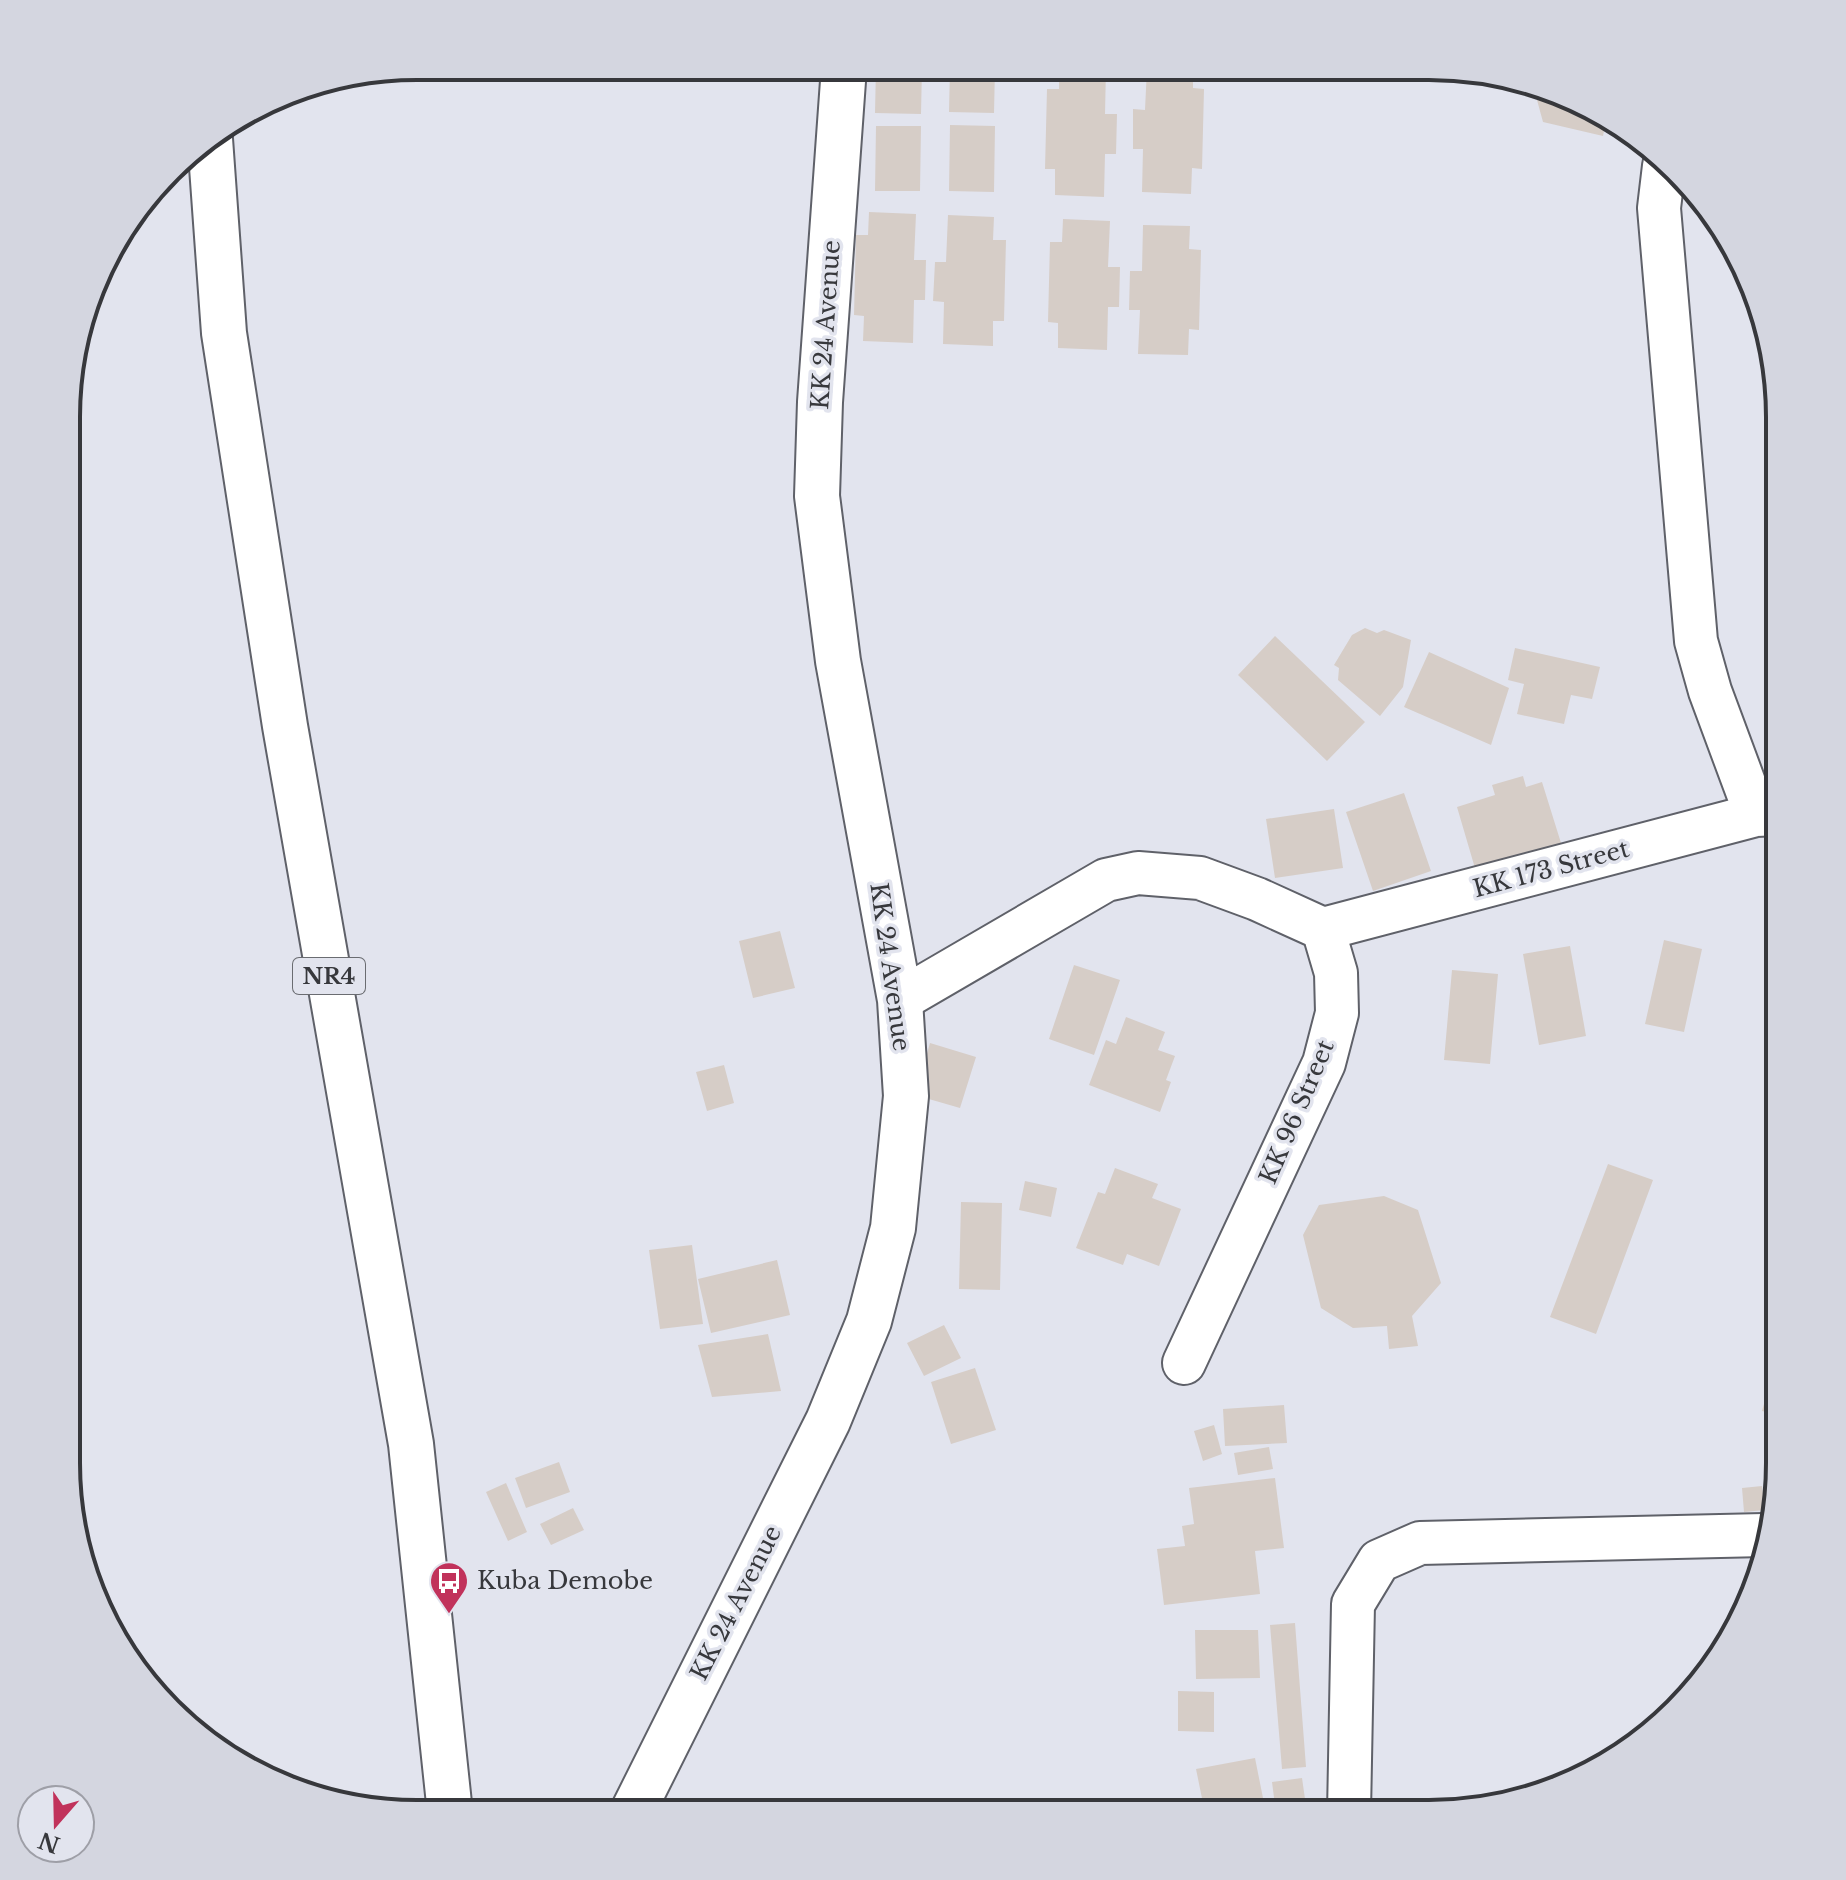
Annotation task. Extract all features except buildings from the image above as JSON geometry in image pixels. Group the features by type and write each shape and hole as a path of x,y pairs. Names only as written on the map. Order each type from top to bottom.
{"main road":[{"name":"KK 24 Avenue","path":"638,1800 828,1421 869,1321 893,1228 906,1096 900,1000 838,661 817,496 820,402 843,80"},
{"name":"NR4","path":"211,151 224,333 287,741 411,1444 449,1800"}],"street":[{"path":"1663,175 1659,208 1696,641 1710,691 1766,813"},
{"name":"KK 173 Street","path":"1323,929 1766,815"},
{"path":"900,1000 1106,880 1138,873 1200,878 1257,899 1323,929"},
{"name":"KK 96 Street","path":"1184,1363 1324,1063 1337,1013 1336,973 1323,929"},
{"path":"1349,1800 1353,1604 1379,1561 1420,1543 1759,1535"}],"place":[{"name":"Kuba Demobe","path":"449,1615"}]}
